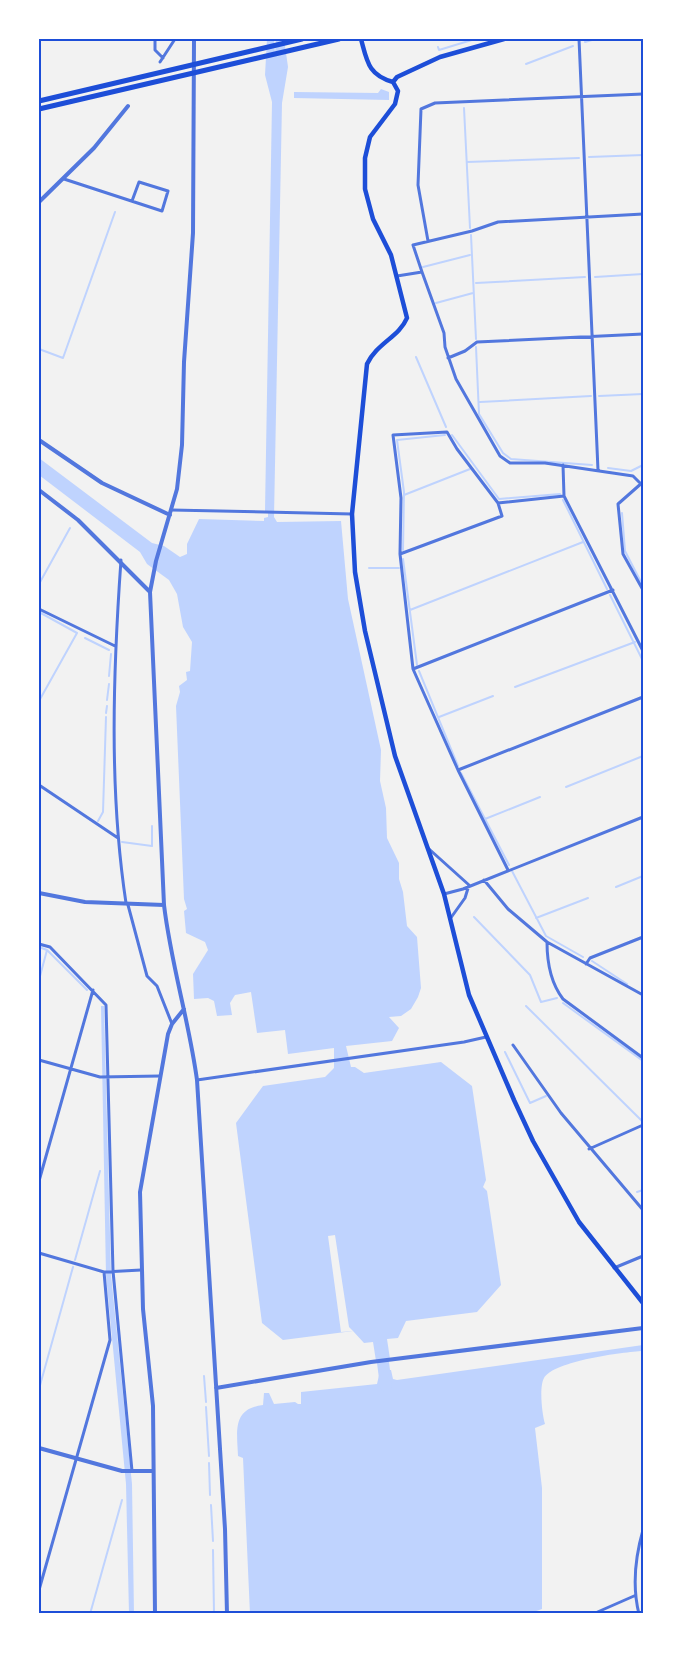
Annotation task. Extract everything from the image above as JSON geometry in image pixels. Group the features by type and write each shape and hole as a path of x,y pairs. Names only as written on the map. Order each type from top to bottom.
{"highway":[{"path":"39,101 302,39"},
{"path":"39,110 339,39"}],"main road":[{"path":"361,39 369,69 380,78 393,82 398,91 395,104 373,130 367,144 364,189 373,219 391,255 407,318 399,330 373,352 367,364 352,514 355,572 365,631 395,756 444,894 469,995 486,1037 533,1141 579,1222 643,1303"},
{"path":"393,82 420,65 440,57 504,39"}],"street":[{"path":"155,39 155,50 163,58"},
{"path":"160,62 176,39"},
{"path":"194,39 194,233 184,362 180,473 171,513 152,575 150,592 164,905 170,955 184,1008 197,1080 227,1614"},
{"path":"579,39 598,470"},
{"path":"428,241 418,185 421,109 435,103 643,94"},
{"path":"39,202 94,148 128,106"},
{"path":"64,179 162,211 168,191 139,182 132,201"},
{"path":"643,214 498,222 472,231 413,245 444,333 448,358 458,384 500,456 510,463 563,465 633,476 642,483 618,504 623,554 643,590"},
{"path":"397,276 422,272"},
{"path":"448,358 477,342 643,334"},
{"path":"400,554 502,516 498,503 447,432 393,435 401,498 400,554 413,669 458,770 508,870"},
{"path":"39,440 102,483 171,513 352,514"},
{"path":"563,465 564,496 643,651"},
{"path":"39,490 78,520 121,560 150,592"},
{"path":"498,503 564,496"},
{"path":"121,560 113,699 118,838 127,905 147,976 157,986 172,1024"},
{"path":"413,669 613,590"},
{"path":"39,609 115,646"},
{"path":"458,770 643,697"},
{"path":"39,785 118,838"},
{"path":"444,894 643,817"},
{"path":"428,848 469,885"},
{"path":"484,880 508,909 547,942 643,995"},
{"path":"450,919 465,898 469,885"},
{"path":"39,893 85,902 164,905"},
{"path":"586,963 590,958 643,937"},
{"path":"547,942 550,970 556,989 563,999 643,1058"},
{"path":"39,944 50,948 106,1005 112,1271 131,1471"},
{"path":"39,1181 93,990"},
{"path":"155,1614 153,1406 141,1270 140,1192 160,1076 172,1024 184,1008"},
{"path":"197,1080 486,1037"},
{"path":"513,1045 589,1149 643,1210"},
{"path":"39,1060 100,1077 160,1076"},
{"path":"589,1149 643,1125"},
{"path":"39,1253 104,1272 141,1270"},
{"path":"614,1269 643,1256"},
{"path":"39,1590 110,1340 104,1272"},
{"path":"216,1388 371,1362 643,1328"},
{"path":"39,1448 122,1471 153,1472"},
{"path":"639,1614 634,1596 636,1561 643,1530"},
{"path":"593,1614 634,1596"}],"water":[{"path":"267,39 274,39 275,54 276,39 284,39 288,67 282,103 274,517 277,522 341,521 348,599 381,750 380,781 386,808 387,838 399,863 399,879 407,926 417,937 421,988 411,1009 401,1016 389,1017 399,1028 392,1041 346,1046 351,1067 364,1073 441,1062 472,1086 486,1180 483,1187 487,1191 501,1285 477,1312 406,1321 398,1338 387,1339 390,1359 376,1361 373,1342 364,1343 353,1331 283,1340 262,1323 236,1123 263,1086 325,1077 334,1068 334,1048 288,1054 285,1030 257,1033 251,992 235,995 230,1003 232,1015 217,1016 214,1001 208,998 194,999 193,974 208,950 205,942 186,933 184,911 187,909 184,899 176,706 180,692 179,686 187,680 186,672 190,671 192,642 183,627 177,594 169,580 147,564 140,552 39,475 39,458 152,543 164,546 180,557 187,554 187,544 199,519 264,521 264,518 268,517 268,511 265,511 272,102 265,75"},
{"path":"381,89 389,92 389,100 294,98 294,92 378,93"},
{"path":"101,1006 104,1006 111,1274 132,1484 134,1614 129,1614 126,1484 106,1275"},
{"path":"643,1345 643,1351 574,1362 550,1372 542,1382 541,1394 545,1424 535,1428 542,1488 542,1609 528,1614 250,1614 243,1458 238,1456 237,1430 241,1416 246,1411 263,1405 264,1393 269,1393 274,1404 295,1402 301,1404 301,1392 377,1384 380,1371 391,1370 393,1379 397,1380"}],"pier":[{"path":"335,1235 349,1327 353,1331 341,1332 328,1236"}],"waterway":[{"path":"438,47 439,50 475,39"},
{"path":"585,42 595,39"},
{"path":"526,64 573,46"},
{"path":"464,108 470,228"},
{"path":"589,157 643,155"},
{"path":"467,162 579,158"},
{"path":"39,349 63,358 115,212"},
{"path":"471,235 476,339"},
{"path":"423,267 470,255"},
{"path":"595,277 643,274"},
{"path":"476,283 585,277"},
{"path":"436,303 473,293"},
{"path":"476,347 479,414 503,453 511,459 592,465"},
{"path":"416,357 446,427"},
{"path":"599,396 643,394"},
{"path":"480,402 591,396"},
{"path":"403,550 404,492 397,440 445,435"},
{"path":"452,435 499,499 560,494"},
{"path":"608,468 631,471 643,465"},
{"path":"404,495 470,469"},
{"path":"563,500 607,589"},
{"path":"622,513 625,551 643,586"},
{"path":"39,584 70,528"},
{"path":"410,610 583,542"},
{"path":"403,559 417,665"},
{"path":"369,568 399,568"},
{"path":"610,595 643,661"},
{"path":"39,612 77,633 39,701"},
{"path":"85,638 109,650"},
{"path":"515,687 635,642"},
{"path":"109,676 111,654"},
{"path":"419,671 458,766"},
{"path":"107,700 109,684"},
{"path":"439,717 493,696"},
{"path":"106,713 107,706"},
{"path":"98,821 103,812 106,717"},
{"path":"566,787 643,756"},
{"path":"461,773 509,865"},
{"path":"485,819 540,797"},
{"path":"122,842 152,846 152,826"},
{"path":"512,871 546,936 583,957"},
{"path":"616,887 643,876"},
{"path":"536,918 588,898"},
{"path":"474,917 530,975 541,1002 557,998"},
{"path":"39,947 47,950 87,990"},
{"path":"39,980 47,950"},
{"path":"592,961 627,984"},
{"path":"563,1003 643,1061"},
{"path":"526,1006 642,1121"},
{"path":"505,1052 530,1103 546,1096"},
{"path":"75,1260 100,1171"},
{"path":"637,1192 643,1190"},
{"path":"39,1389 73,1267"},
{"path":"381,1347 386,1386"},
{"path":"204,1376 206,1402"},
{"path":"206,1407 209,1456"},
{"path":"209,1463 210,1495"},
{"path":"90,1614 122,1500"},
{"path":"211,1505 213,1541"},
{"path":"213,1550 214,1614"}]}
